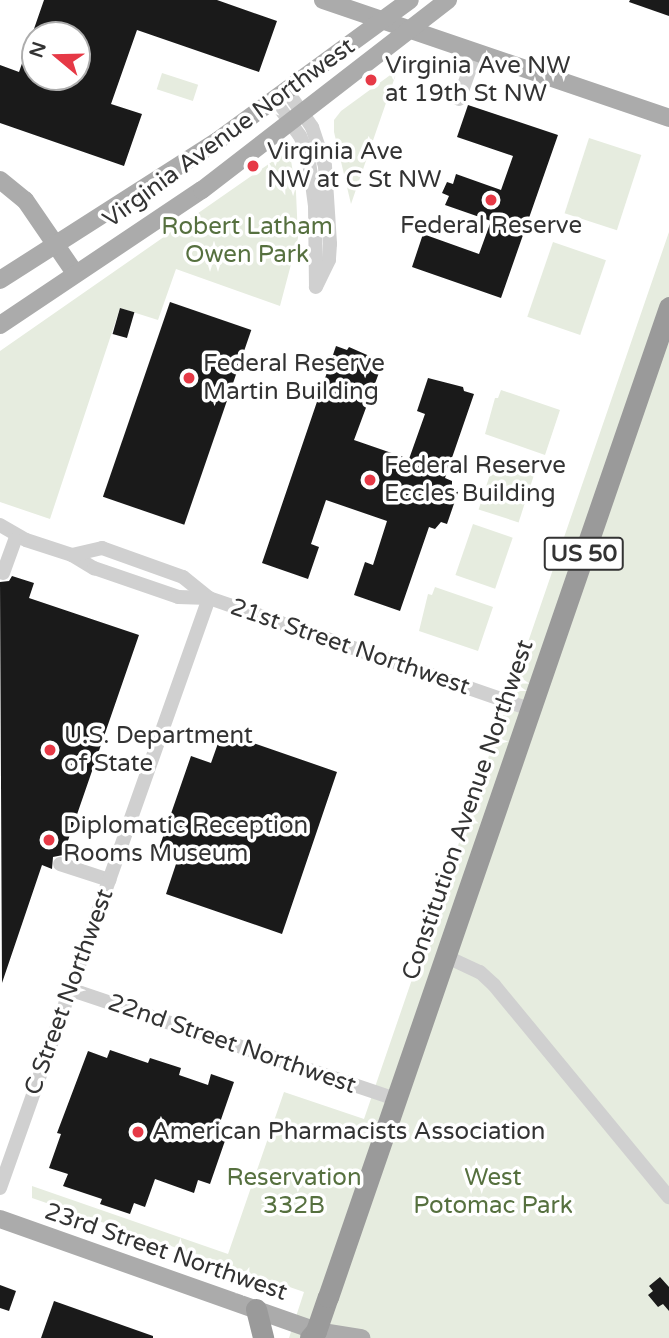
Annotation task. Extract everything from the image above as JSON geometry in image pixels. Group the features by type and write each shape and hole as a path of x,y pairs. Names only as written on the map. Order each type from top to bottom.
{"highway":[{"name":"Constitution Avenue Northwest","path":"317,1336 669,307"},
{"path":"256,1309 264,1338"}],"main road":[{"path":"323,0 669,118"},
{"name":"Virginia Avenue Northwest","path":"0,280 56,242 177,168 411,0"},
{"name":"Virginia Avenue Northwest","path":"0,325 171,212 448,0"},
{"path":"0,180 26,200 75,273"},
{"name":"23rd Street Northwest","path":"0,1219 256,1309 317,1336 361,1338"}],"street":[{"path":"459,99 476,52"},
{"path":"280,95 318,140 329,197 328,260 316,287 316,224 311,172 297,118"},
{"name":"21st Street Northwest","path":"0,525 14,539 72,555 94,568 178,597 209,598 530,709"},
{"path":"4,573 14,539"},
{"name":"21st Street Northwest","path":"72,555 102,548 183,577 209,598"},
{"name":"C Street Northwest","path":"0,1188 209,598"},
{"path":"60,864 108,880"},
{"path":"445,956 480,972 494,985 669,1197"},
{"name":"22nd Street Northwest","path":"69,989 396,1100"}],"green space":[{"path":"162,73 198,85 193,101 157,89"},
{"path":"393,73 396,74 351,204 334,132 334,120 341,111"},
{"path":"589,138 641,155 617,230 565,213"},
{"name":"Robert Latham Owen Park","path":"286,152 290,154 296,192 298,238 280,306 176,269 158,320 120,308 50,519 0,502 0,351"},
{"path":"669,232 669,1338 289,1338 304,1292 32,1198 32,1186 228,1254 284,1092 364,1119"},
{"path":"553,242 606,260 580,335 527,317"},
{"path":"501,390 560,410 545,455 485,434 495,398 498,398"},
{"path":"495,459 535,472 519,522 479,509"},
{"path":"473,524 513,538 495,589 455,575"},
{"path":"435,587 493,607 478,651 419,631 428,594 432,595"}],"building":[{"path":"44,0 217,0 277,21 259,72 137,30 111,104 142,114 124,166 0,123 0,65 19,72 21,66 21,91 91,91 91,21 37,21"},
{"path":"669,0 669,16 629,2"},
{"name":"Federal Reserve","path":"468,105 558,135 501,298 412,267 423,234 479,254 491,221 445,205 449,196 442,193 447,182 453,184 456,174 501,190 513,156 457,137"},
{"name":"Federal Reserve Martin Building","path":"170,302 251,330 184,525 103,497"},
{"path":"120,308 134,312 127,338 113,334"},
{"name":"Federal Reserve Eccles Building","path":"336,346 347,350 349,347 383,362 354,440 409,459 425,414 417,411 428,378 463,387 464,391 474,394 445,478 452,481 452,490 458,492 447,524 441,522 435,529 429,527 400,611 354,595 365,562 373,565 387,521 326,500 311,544 319,547 308,579 262,563"},
{"name":"U.S. Department of State","path":"12,576 34,583 29,598 139,635 63,855 53,857 52,869 42,865 2,983 0,582 9,581"},
{"path":"222,732 337,772 282,934 166,894 177,861 157,854 191,756 211,763"},
{"name":"American Pharmacists Association","path":"110,1050 148,1063 150,1058 181,1068 179,1075 208,1085 211,1074 234,1082 217,1131 227,1135 210,1184 198,1180 194,1193 155,1179 145,1207 134,1203 130,1214 100,1204 102,1199 63,1186 68,1174 49,1168 61,1134 57,1133 88,1051 107,1058"},
{"path":"660,1277 669,1287 669,1311 663,1304 658,1307 648,1295 653,1291 649,1286"},
{"path":"0,1285 16,1291 9,1311 0,1308"},
{"path":"54,1301 153,1336 153,1338 41,1338"}],"place":[{"name":"Virginia Ave NW at 19th St NW","path":"371,80"},
{"name":"Virginia Ave NW at C St NW","path":"253,166"},
{"name":"Federal Reserve","path":"491,200"},
{"name":"Federal Reserve Martin Building","path":"189,378"},
{"name":"Federal Reserve Eccles Building","path":"370,480"},
{"name":"U.S. Department of State","path":"50,750"},
{"name":"Diplomatic Reception Rooms Museum","path":"49,840"},
{"name":"American Pharmacists Association","path":"138,1132"}],"park label":[{"name":"Reservation 332B","path":"294,1192"},
{"name":"West Potomac Park","path":"493,1192"}]}
